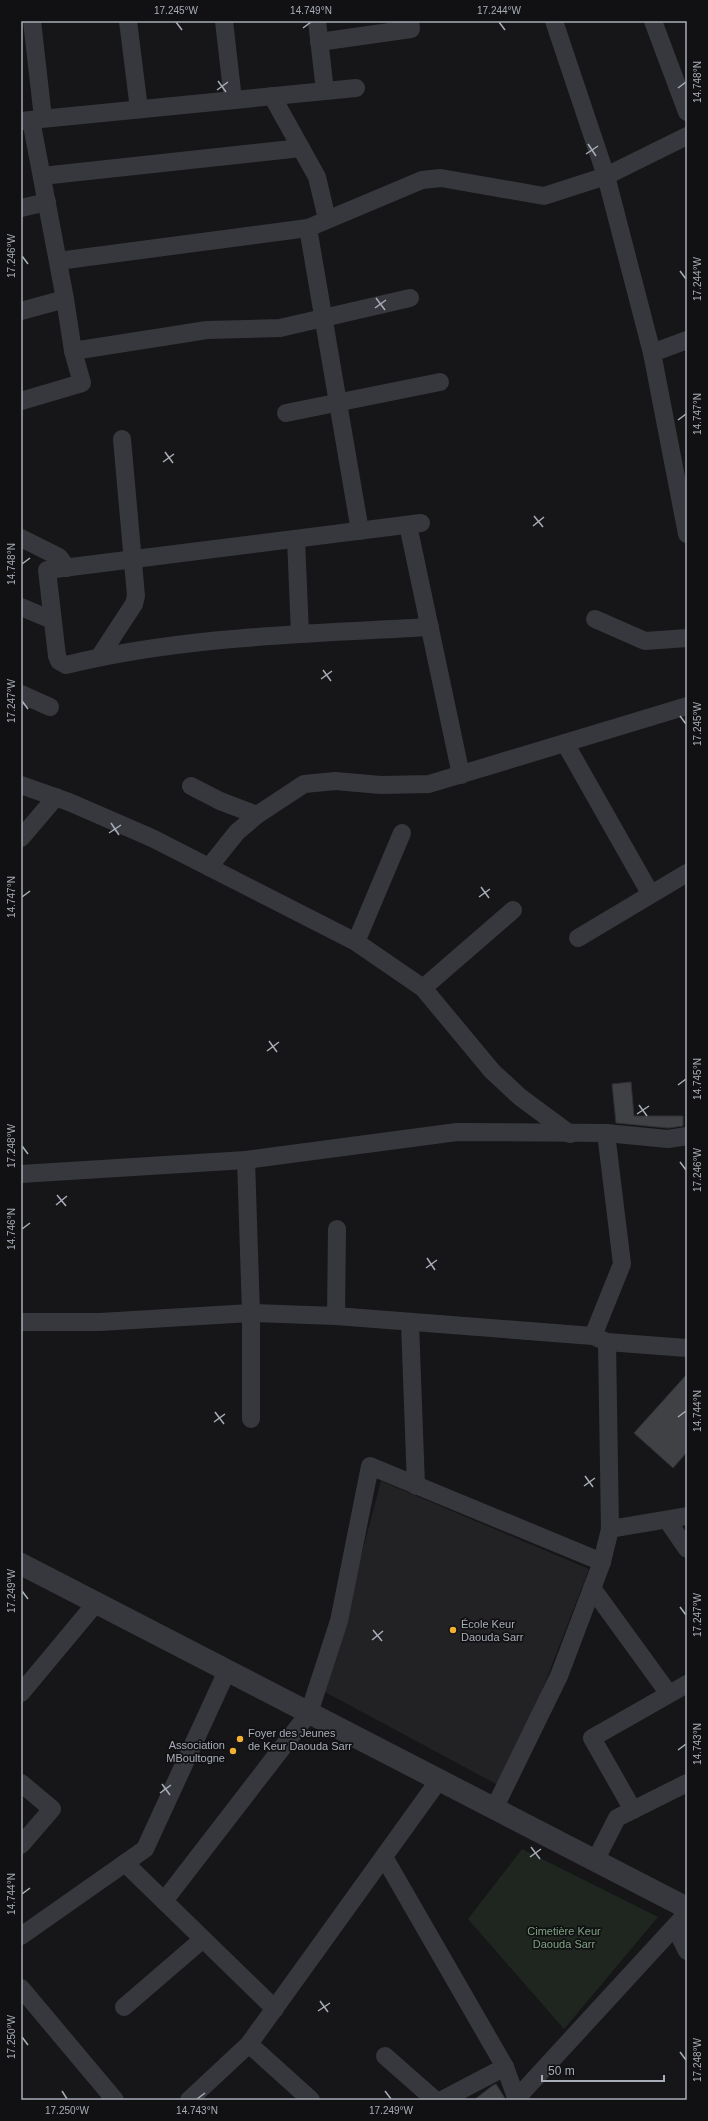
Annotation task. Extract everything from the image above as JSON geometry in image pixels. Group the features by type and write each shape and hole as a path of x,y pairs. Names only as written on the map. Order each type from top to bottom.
{"street":[{"path":"21,401 82,383 72,351 65,299 32,120 32,21"},
{"path":"128,21 139,109"},
{"path":"224,21 234,100"},
{"path":"317,21 325,91"},
{"path":"319,42 411,29 410,21"},
{"path":"554,21 606,176 680,460 687,534"},
{"path":"653,21 680,72 687,112"},
{"path":"32,120 356,88"},
{"path":"272,96 317,177 327,219"},
{"path":"58,262 308,228 426,179 441,178 544,196 606,176 687,136"},
{"path":"42,176 301,148"},
{"path":"21,208 47,202"},
{"path":"308,228 360,531"},
{"path":"72,351 208,330 280,328 410,298"},
{"path":"21,310 65,299"},
{"path":"652,353 687,340"},
{"path":"286,413 440,382"},
{"path":"100,656 135,601 122,439"},
{"path":"430,628 231,638 100,656 66,665 59,661 52,620 47,570 415,524 430,628 461,775"},
{"path":"21,538 59,556 67,568"},
{"path":"296,539 300,634"},
{"path":"21,607 52,620"},
{"path":"595,619 645,640 687,638"},
{"path":"21,694 50,707"},
{"path":"209,867 237,832 257,815 304,784 335,781 382,785 429,784 687,706"},
{"path":"565,743 650,893"},
{"path":"21,785 152,838 356,942 423,988 492,1071 520,1098 570,1134"},
{"path":"191,786 220,801 257,815"},
{"path":"21,838 56,798"},
{"path":"356,942 402,833"},
{"path":"578,938 650,893 687,873"},
{"path":"423,988 513,910"},
{"path":"21,1174 246,1160 457,1132 570,1134 606,1133 668,1139 687,1136"},
{"path":"494,1809 559,1676 602,1562 610,1529 600,1339 622,1264 606,1133"},
{"path":"246,1160 251,1313 251,1419"},
{"path":"336,1316 337,1229"},
{"path":"21,1322 100,1322 251,1313 336,1316 687,1348"},
{"path":"410,1323 416,1486"},
{"path":"164,1900 309,1713 339,1621 370,1466 602,1562"},
{"path":"610,1529 687,1516"},
{"path":"667,1520 687,1549"},
{"path":"21,1564 687,1908"},
{"path":"592,1588 669,1694"},
{"path":"21,1693 96,1603"},
{"path":"21,1936 146,1849 227,1671"},
{"path":"633,1810 592,1738 687,1684"},
{"path":"189,2100 249,2044 439,1780"},
{"path":"21,1783 52,1809 21,1845"},
{"path":"595,1861 617,1818 687,1783"},
{"path":"384,1857 505,2067 517,2099 687,1913"},
{"path":"126,1863 275,2009"},
{"path":"675,1927 687,1951"},
{"path":"124,2007 203,1939"},
{"path":"21,1988 115,2100"},
{"path":"249,2044 311,2100"},
{"path":"385,2056 435,2100"},
{"path":"442,2100 505,2067"}],"shaded area":[{"name":"École Keur Daouda Sarr","path":"381,1481 589,1569 533,1714 498,1785 325,1692"}],"green space":[{"name":"Cimetière Keur Daouda Sarr","path":"522,1849 658,1917 564,2029 468,1919"}],"building":[{"path":"631,1082 634,1116 683,1116 683,1126 668,1128 616,1123 612,1084"},
{"path":"687,1374 687,1452 673,1468 634,1433"},
{"path":"496,2084 506,2100 474,2100 492,2086"}],"place":[{"name":"École Keur Daouda Sarr","path":"453,1630"},
{"name":"Foyer des Jeunes de Keur Daouda Sarr","path":"240,1739"},
{"name":"Association MBoultogne","path":"233,1751"}]}
